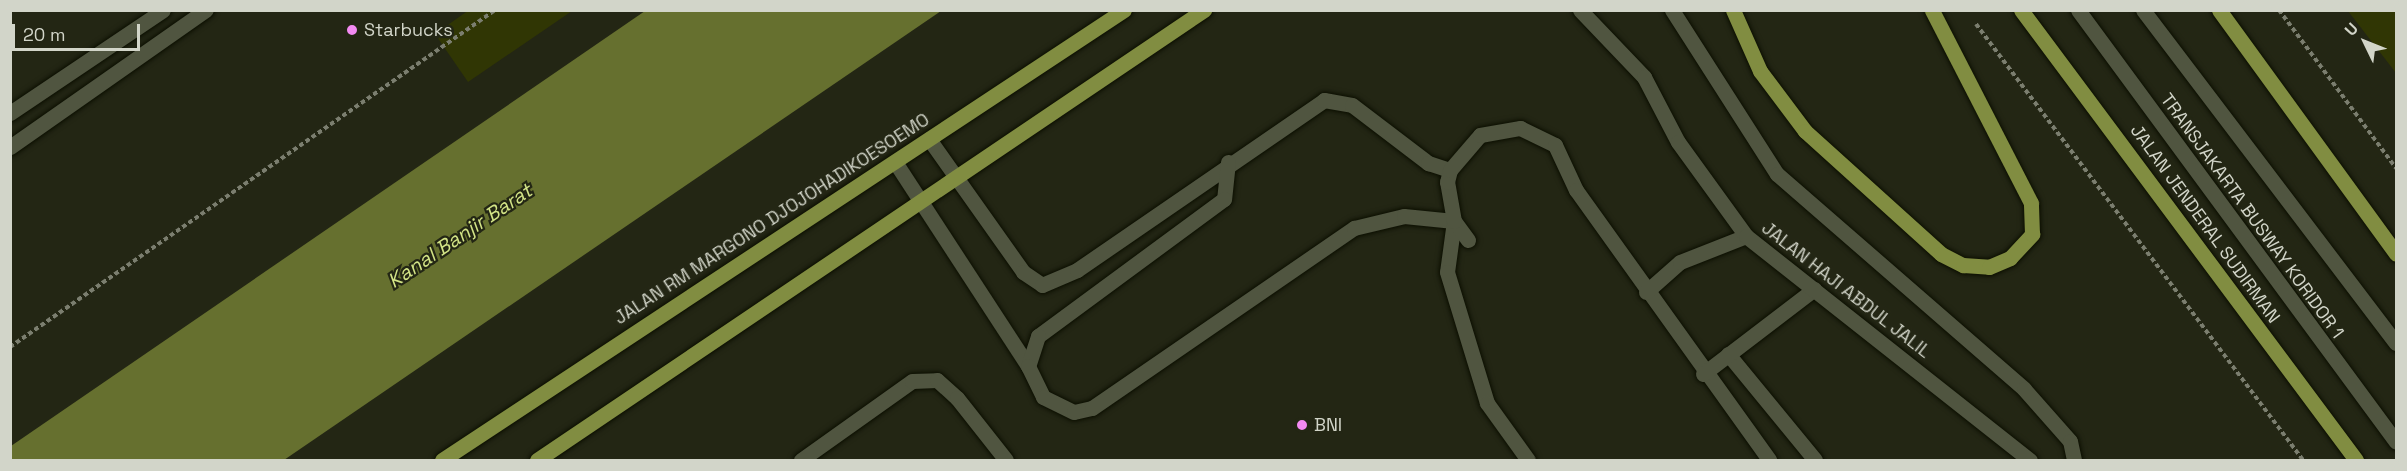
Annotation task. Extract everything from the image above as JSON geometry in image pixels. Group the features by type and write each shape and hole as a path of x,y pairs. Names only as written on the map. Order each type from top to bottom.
{"main road":[{"name":"JALAN RM MARGONO DJOJOHADIKOESOEMO","path":"442,460 1124,10"},
{"path":"537,460 1204,10"},
{"path":"1733,10 1760,70 1805,131 1941,254 1963,265 1989,267 2010,258 2032,234 2031,203 1932,10"},
{"name":"JALAN JENDERAL SUDIRMAN","path":"2021,10 2356,460"},
{"path":"2219,10 2397,254"}],"street":[{"path":"10,113 163,10"},
{"path":"10,147 206,10"},
{"name":"JALAN HAJI ABDUL JALIL","path":"1580,10 1644,77 1677,142 1746,236 2030,460"},
{"name":"JALAN HAJI ABDUL JALIL","path":"1672,10 1777,174 2024,389 2070,441 2074,460"},
{"name":"TRANSJAKARTA BUSWAY KORIDOR 1","path":"2078,10 2397,442"},
{"name":"TRANSJAKARTA BUSWAY KORIDOR 1","path":"2143,10 2397,343"},
{"path":"929,139 1023,272 1042,285 1077,270 1228,162 1324,100 1352,105 1428,163 1450,170"},
{"path":"1468,240 1454,221 1447,202 1450,170 1480,135 1520,128 1538,134 1567,161 1576,190 1702,374 1769,460"},
{"path":"895,162 1028,366 1032,382 1056,407 1092,408 1354,228 1404,216 1454,221"},
{"path":"1028,366 1038,336 1051,324 1224,199 1228,162"},
{"path":"1454,221 1447,272 1487,403 1528,460"},
{"path":"1646,292 1680,262 1746,236"},
{"path":"1702,374 1814,289"},
{"path":"1728,354 1815,460"},
{"path":"801,460 912,381 937,380 957,398 1006,460"}],"path":[{"path":"10,347 495,10"},
{"path":"2279,10 2397,168"},
{"path":"1973,20 2303,460"}],"shaded area":[{"path":"469,10 572,11 468,82 435,34"},
{"path":"2348,11 2396,11 2396,73"}],"water":[{"name":"Kanal Banjir Barat","path":"645,11 941,11 284,460 11,460 11,446"}],"place":[{"name":"Starbucks","path":"352,30"},
{"name":"BNI","path":"1302,425"}]}
